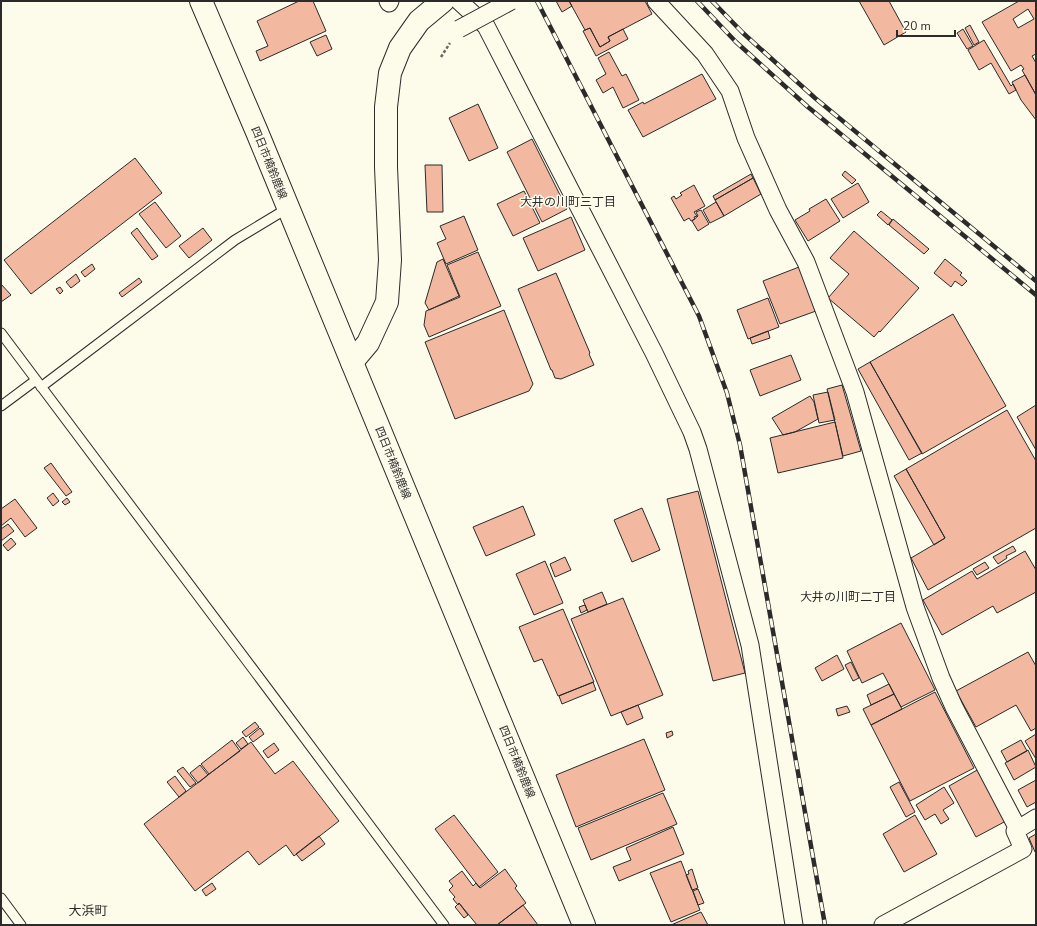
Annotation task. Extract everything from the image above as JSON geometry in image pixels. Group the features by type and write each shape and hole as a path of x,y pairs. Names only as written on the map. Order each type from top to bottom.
{"main road":[{"name":"四日市楠鈴鹿線","path":"201,1 352,362 584,925"},
{"path":"352,362 368,343 387,302 390,260 386,167 386,107 390,73 400,48 419,21 442,1"}],"street":[{"path":"459,1 486,26 650,346 692,432 698,449 750,645 794,925"},
{"path":"459,29 511,1"},
{"path":"656,1 705,54 730,91 746,138 778,210 806,262 855,392 915,607 941,678 1018,829"},
{"path":"883,925 1023,849 1015,831 1036,818"}],"lane":[{"path":"1,406 39,383 234,240 288,208"},
{"path":"1,333 444,925"},
{"path":"1,898 21,925"}],"building":[{"path":"299,1 313,1 326,31 260,61 256,51 268,46 257,21"},
{"path":"556,1 569,1 572,6 562,12"},
{"path":"569,1 645,1 652,14 608,37 610,41 600,47 590,28 585,30"},
{"path":"859,1 889,1 906,32 884,45"},
{"path":"1019,1 1036,1 1036,54 1032,56 1036,63 1036,95 1022,70 1024,69 1021,65 1011,71 982,22","holes":["1028,9 1034,19 1018,28 1013,19"]},
{"path":"970,25 979,42 974,45 965,28"},
{"path":"590,28 600,47 610,41 608,37 623,29 628,39 596,56 583,31"},
{"path":"963,29 973,46 967,49 957,33"},
{"path":"326,35 332,49 317,56 310,42"},
{"path":"984,40 1011,86 1013,84 1016,90 1009,94 991,63 979,70 968,50"},
{"path":"609,52 622,76 626,74 639,100 623,108 613,87 603,93 596,80 606,74 598,58"},
{"path":"702,74 716,99 643,137 628,110 643,102 644,104"},
{"path":"1025,75 1036,95 1036,120 1021,100 1012,82"},
{"path":"478,104 498,148 469,161 449,118"},
{"path":"532,139 567,209 542,222 507,152"},
{"path":"135,158 162,193 31,294 4,260"},
{"path":"425,165 442,165 443,212 427,212"},
{"path":"845,171 856,180 852,184 842,175"},
{"path":"751,174 753,178 715,200 713,196"},
{"path":"753,178 761,194 724,216 715,200"},
{"path":"858,183 869,202 843,218 831,199"},
{"path":"694,185 705,206 694,212 697,216 694,217 695,219 691,221 689,218 684,221 671,198 674,196 676,199 682,195 680,193"},
{"path":"524,191 540,223 513,236 497,204"},
{"path":"826,199 840,221 808,241 795,220 810,211 809,209"},
{"path":"155,202 181,236 166,248 139,214"},
{"path":"716,202 724,216 710,223 703,210"},
{"path":"701,210 709,224 698,231 692,221 698,216 696,212"},
{"path":"881,211 892,220 888,225 877,215"},
{"path":"464,216 478,250 446,264 437,243 446,239 440,226"},
{"path":"571,217 585,250 538,271 523,238"},
{"path":"893,219 929,249 924,254 889,225"},
{"path":"137,228 158,256 152,260 131,233"},
{"path":"203,228 212,240 189,258 179,246"},
{"path":"854,231 919,288 874,337 828,298 849,274 830,258"},
{"path":"478,252 501,306 429,337 424,325 426,311 460,297 447,265"},
{"path":"443,259 459,296 429,310 425,303 437,262"},
{"path":"945,259 962,273 960,275 967,281 962,286 955,281 951,287 934,273"},
{"path":"92,264 95,269 85,277 81,272"},
{"path":"799,267 816,311 780,324 763,281"},
{"path":"556,273 594,365 561,379 555,378 551,370 518,289"},
{"path":"76,274 80,281 71,288 66,282"},
{"path":"139,278 142,282 122,297 119,293"},
{"path":"1,284 11,295 1,302"},
{"path":"60,287 63,291 60,294 56,289"},
{"path":"768,298 779,327 748,339 737,310"},
{"path":"504,310 533,384 529,391 455,419 425,342"},
{"path":"953,314 1006,406 922,454 870,362"},
{"path":"768,331 770,338 752,344 750,338"},
{"path":"791,355 801,380 760,396 750,370"},
{"path":"870,362 922,453 909,460 858,369"},
{"path":"842,385 861,451 843,456 827,389"},
{"path":"828,392 835,420 819,423 813,395"},
{"path":"810,396 814,402 818,419 795,432 783,435 772,418"},
{"path":"1036,405 1036,450 1017,417"},
{"path":"1007,410 1036,461 1036,528 928,590 911,558 945,538 906,469"},
{"path":"835,422 843,458 778,473 770,438"},
{"path":"51,463 72,492 66,496 44,468"},
{"path":"906,469 945,538 934,545 894,476"},
{"path":"698,491 745,673 713,681 667,499"},
{"path":"53,493 59,501 53,506 47,498"},
{"path":"67,498 70,502 65,505 62,502"},
{"path":"15,499 37,528 25,537 11,518 1,526 1,509"},
{"path":"523,506 535,535 486,556 473,527"},
{"path":"642,508 660,550 632,562 614,520"},
{"path":"8,524 14,531 1,541 1,529"},
{"path":"11,538 16,544 8,551 3,545"},
{"path":"1013,546 1016,551 1006,556 1007,558 998,564 993,557"},
{"path":"1025,551 1036,570 1036,592 997,613 993,606 942,635 923,600 972,571 977,579"},
{"path":"565,557 571,570 555,577 550,564"},
{"path":"545,561 563,603 534,615 516,574"},
{"path":"985,562 989,568 977,575 973,569"},
{"path":"602,592 607,604 588,612 583,600"},
{"path":"623,598 663,695 611,716 571,619"},
{"path":"585,605 587,610 581,613 579,607"},
{"path":"563,609 594,682 558,696 542,659 534,662 519,627"},
{"path":"901,623 935,690 901,707 883,673 862,683 847,651"},
{"path":"1028,652 1036,666 1036,728 1031,731 1016,705 976,727 956,691"},
{"path":"837,655 844,669 822,681 815,668"},
{"path":"851,662 859,678 853,681 845,665"},
{"path":"593,682 596,690 562,704 559,696"},
{"path":"889,684 894,694 871,705 867,695"},
{"path":"935,692 974,768 910,801 871,725"},
{"path":"894,694 902,709 871,725 863,709"},
{"path":"638,705 643,718 627,725 621,712"},
{"path":"847,706 850,712 838,716 836,709"},
{"path":"255,722 259,727 246,737 242,732"},
{"path":"260,728 264,734 253,742 249,737"},
{"path":"672,731 673,735 667,738 666,733"},
{"path":"1036,734 1036,759 1025,741"},
{"path":"243,737 248,744 241,749 236,743"},
{"path":"644,739 665,790 576,827 556,775"},
{"path":"232,740 240,751 209,774 201,764"},
{"path":"1021,740 1027,751 1007,762 1001,751"},
{"path":"251,742 275,774 293,761 339,821 294,856 286,845 259,865 248,851 195,891 144,824"},
{"path":"274,743 279,750 268,758 263,751"},
{"path":"1028,750 1036,767 1014,780 1005,763"},
{"path":"200,765 208,775 198,783 190,773"},
{"path":"183,767 196,783 190,787 177,771"},
{"path":"979,769 1006,821 976,837 949,786"},
{"path":"175,776 186,791 179,797 167,782"},
{"path":"1036,780 1036,802 1027,807 1018,790"},
{"path":"899,782 915,812 906,817 890,787"},
{"path":"944,787 954,803 943,810 949,819 941,824 935,814 925,820 916,805"},
{"path":"663,793 677,824 591,860 578,828"},
{"path":"454,815 498,872 479,887 435,829"},
{"path":"915,815 937,854 904,872 883,834"},
{"path":"673,827 684,854 619,881 613,867 631,860 626,848"},
{"path":"1036,834 1036,852 1035,852 1029,838"},
{"path":"319,836 325,844 302,861 296,854"},
{"path":"681,861 700,910 671,922 650,873"},
{"path":"505,869 517,886 515,888 526,903 497,925 477,925 459,903 458,905 453,899 455,897 449,890 453,886 449,881 462,871 473,886 476,883 480,888"},
{"path":"692,869 698,888 692,890 686,875 689,874 688,871"},
{"path":"212,883 216,889 206,896 202,890"},
{"path":"698,889 704,903 698,905 693,891"},
{"path":"459,903 468,915 464,918 455,907"},
{"path":"523,905 538,925 497,925"},
{"path":"701,912 708,925 671,925"}],"railway":[{"path":"537,1 699,316 727,393 740,445 825,925"},
{"path":"697,1 736,42 808,107 1036,295"},
{"path":"712,1 743,33 815,98 1036,281"}],"district":[{"name":"大井の川町三丁目","path":"568,202"},
{"name":"大井の川町二丁目","path":"848,597"},
{"name":"大浜町","path":"88,911"}]}
